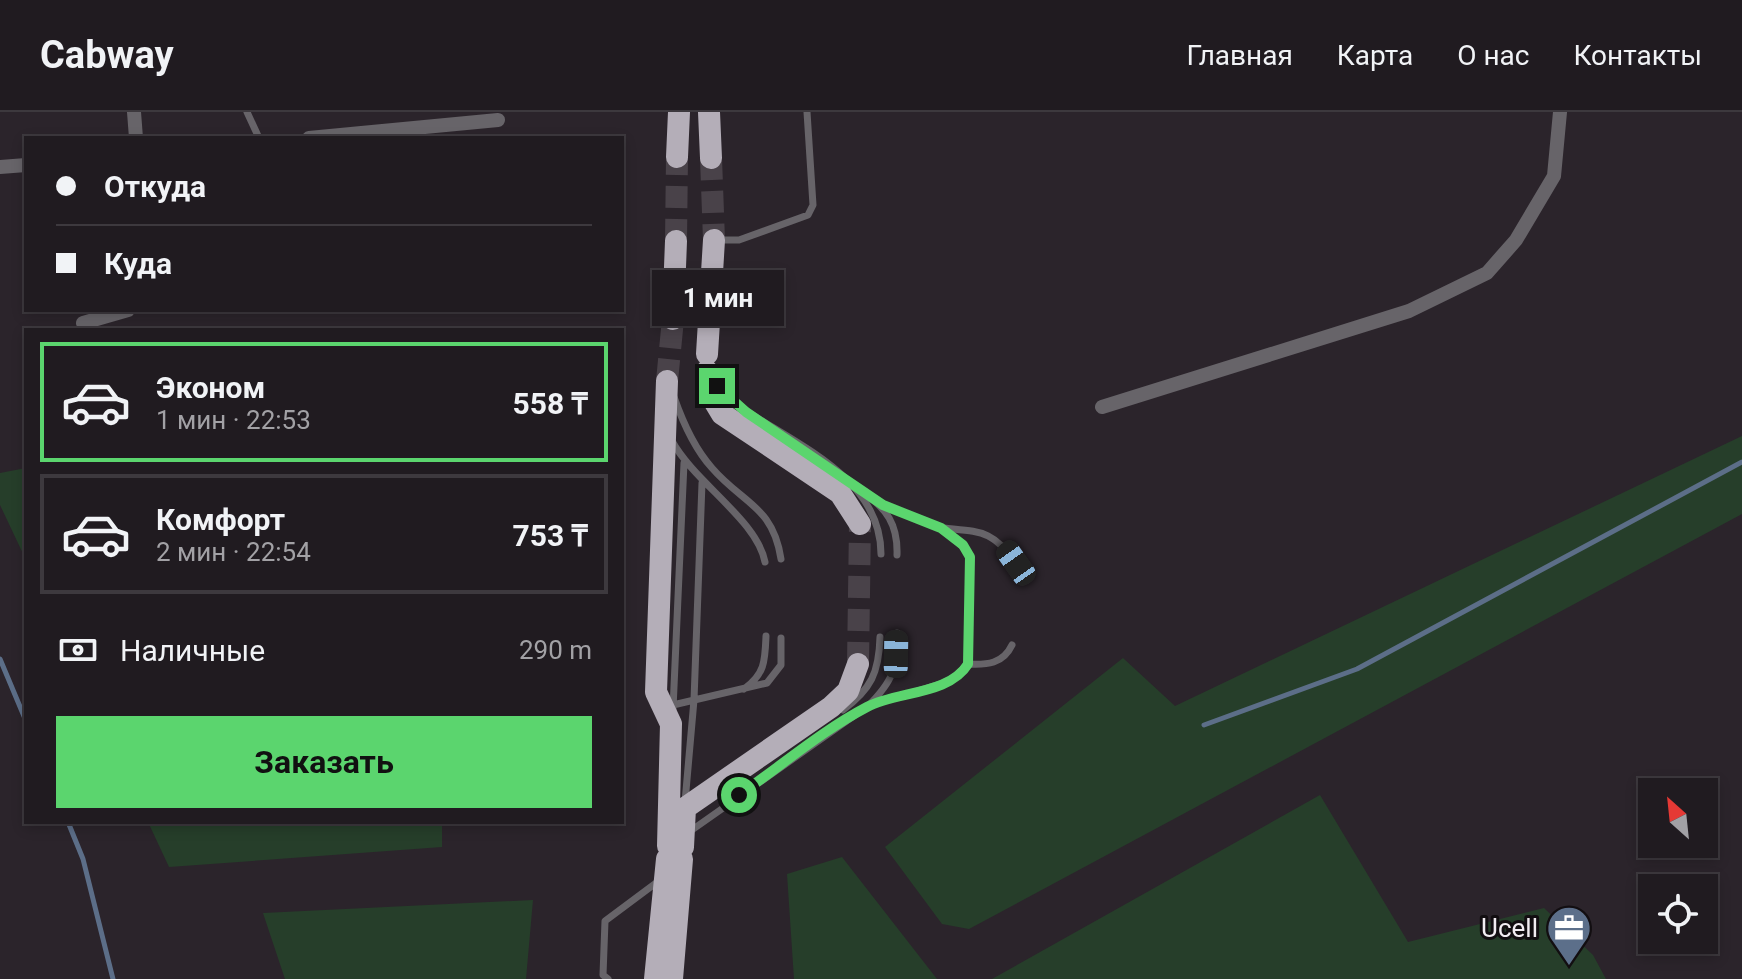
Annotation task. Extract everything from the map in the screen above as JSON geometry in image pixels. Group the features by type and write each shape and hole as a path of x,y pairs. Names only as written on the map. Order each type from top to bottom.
{"highway":[{"path":"677,157 679,112"},
{"path":"709,112 711,158"},
{"path":"714,240 707,362 710,394 722,414 840,493 860,524"},
{"path":"673,319 676,241"},
{"path":"669,378 656,692 672,714 675,854 672,979"},
{"path":"655,979 685,808 831,707 848,691 858,664"}],"street":[{"path":"134,112 136,136"},
{"path":"1102,407 1409,311 1487,273 1516,240 1554,176 1560,112"},
{"path":"330,136 498,120"},
{"path":"0,167 24,165"},
{"path":"83,323 121,312"}],"lane":[{"path":"247,112 258,136"},
{"path":"714,240 739,240 808,215 813,205 807,112"},
{"path":"707,362 717,386 729,399 858,489 883,505 941,528 988,533 1002,543 1016,563"},
{"path":"669,378 685,429 714,471 765,514 778,538 781,559"},
{"path":"666,429 684,463 750,530 762,549 765,562"},
{"path":"672,714 684,463"},
{"path":"685,808 694,700 702,483"},
{"path":"858,489 876,519 881,554"},
{"path":"883,505 891,518 897,555"},
{"path":"868,706 950,681 968,664 970,557 963,545 941,528"},
{"path":"608,979 603,975 605,921 675,854 868,706 888,687 895,670 897,633"},
{"path":"742,691 759,678 765,660 766,636"},
{"path":"775,745 794,743 863,695 875,678 880,637"},
{"path":"672,714 694,700 767,683 776,676 781,665 781,638"},
{"path":"968,664 988,665 1008,653 1012,645"}],"green space":[{"path":"1742,436 1742,514 969,929 942,924 885,847 1123,658 1175,706"},
{"path":"24,468 24,556 0,505 0,473"},
{"path":"1320,795 1408,942 1544,908 1593,955 1606,979 992,979"},
{"path":"149,824 442,824 442,847 169,867"},
{"path":"842,857 937,979 794,979 787,874"},
{"path":"533,900 526,979 285,979 263,913"}],"waterway":[{"path":"1204,725 1357,669 1742,462"},
{"path":"0,659 24,716"},
{"path":"69,824 83,859 113,979"}],"tunnel":[{"path":"676,241 677,157"},
{"path":"711,158 714,240"},
{"path":"667,381 673,319"},
{"path":"858,664 860,524"}],"place":[{"name":"Ucell","path":"1569,967"}],"route":[{"path":"717,386 746,412 883,505 941,528 953,536 970,557 968,664 963,672 950,681 868,706 739,795"}]}
